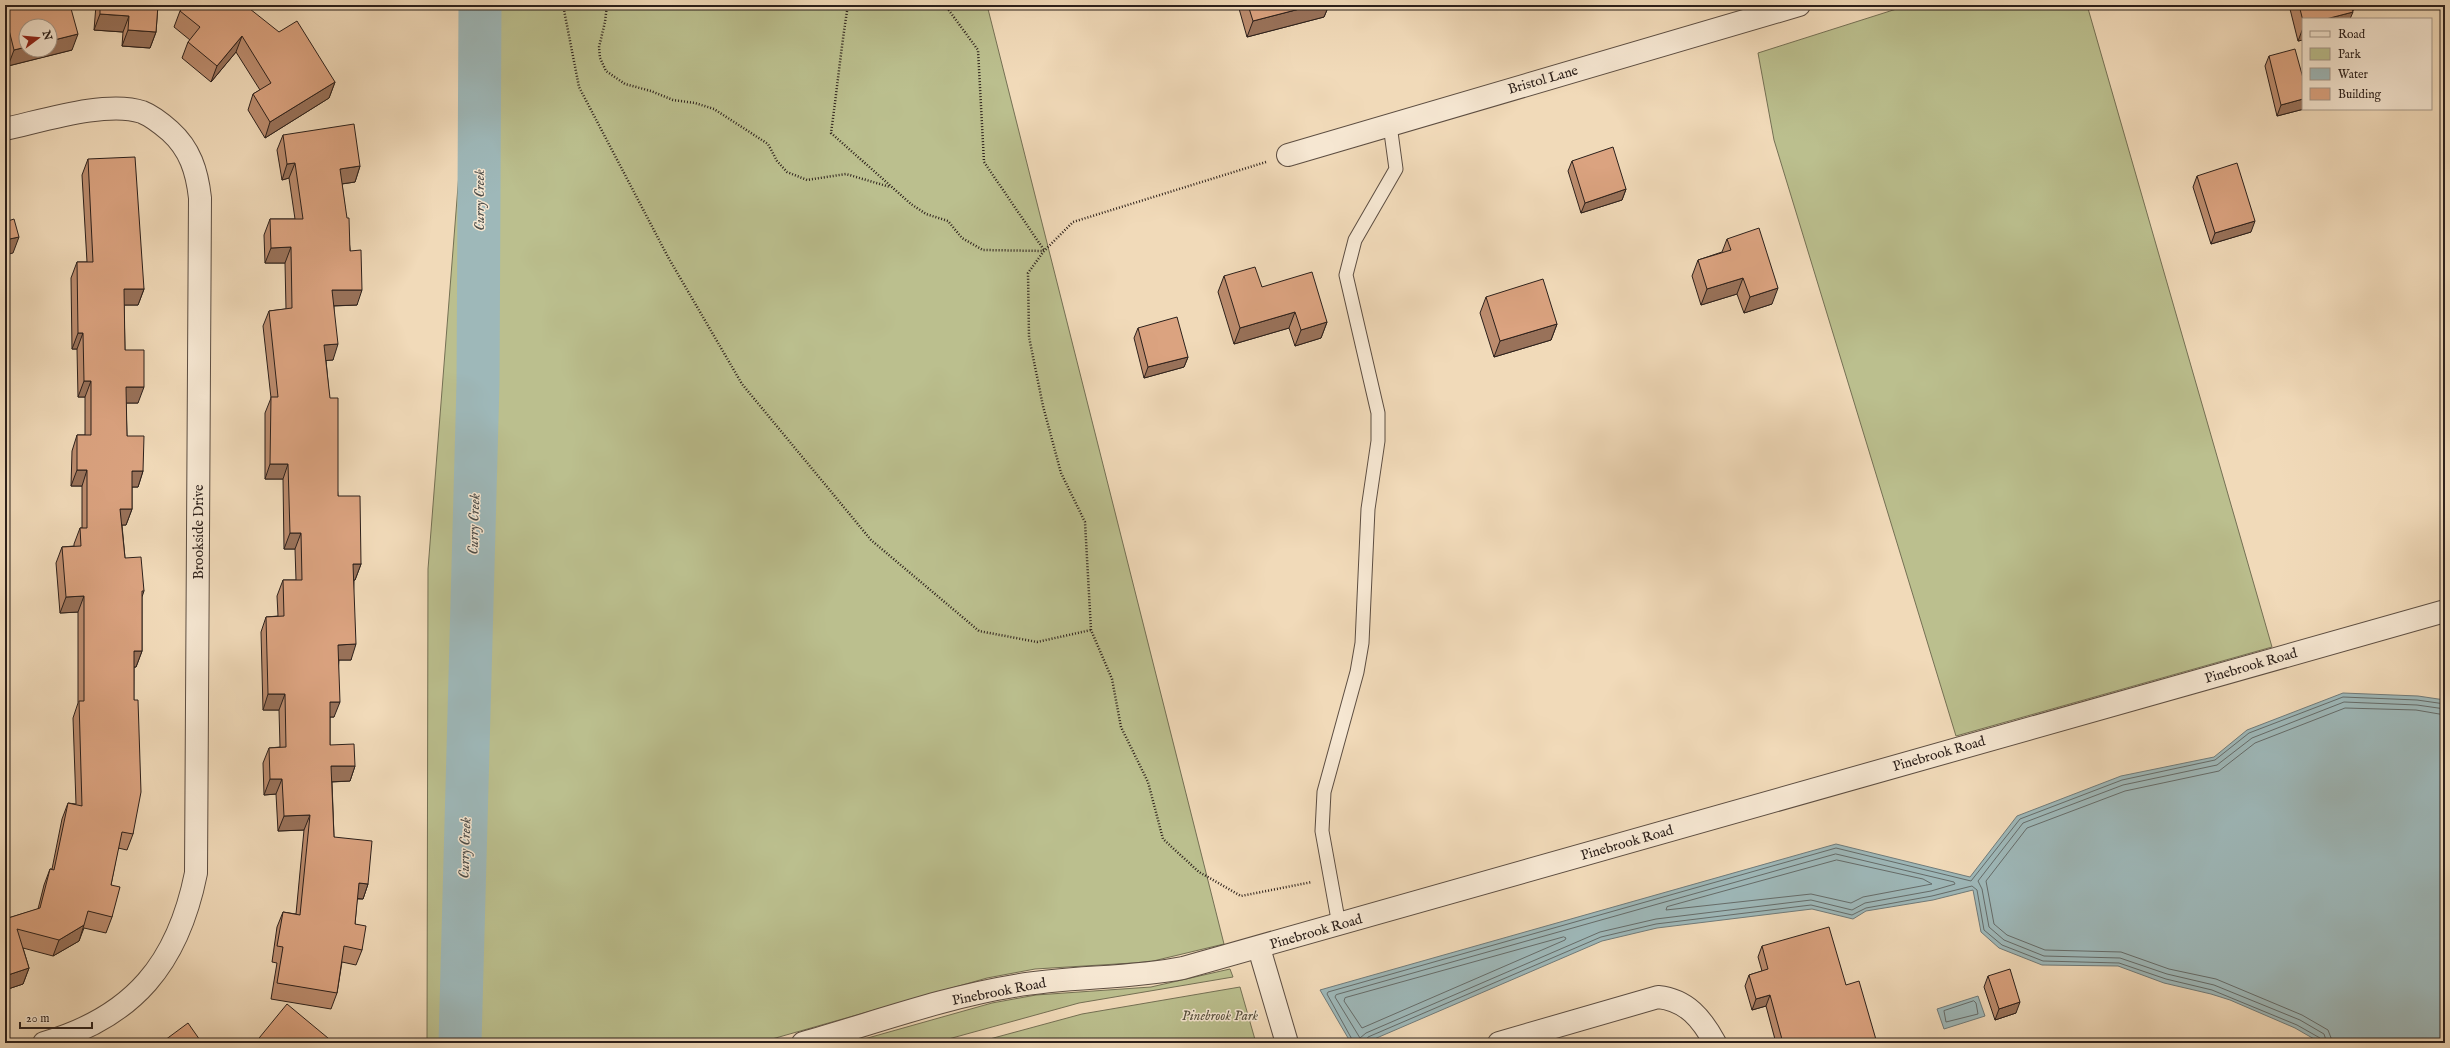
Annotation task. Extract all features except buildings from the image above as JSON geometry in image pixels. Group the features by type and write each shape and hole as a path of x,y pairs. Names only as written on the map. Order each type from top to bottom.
{"street":[{"name":"Bristol Lane","path":"1288,155 1789,6"},
{"name":"Brookside Drive","path":"5,129 99,109 123,108 143,112 162,124 179,139 191,157 198,178 200,198 198,845 196,873 190,902 182,928 167,957 150,979 112,1014 87,1028 44,1043"},
{"name":"Pinebrook Road","path":"803,1043 997,989 1035,982 1151,974 1259,948 2445,611"},
{"path":"1259,948 1287,1043"},
{"path":"1499,1043 1658,997 1675,1000 1690,1009 1704,1023 1715,1043"}],"lane":[{"path":"1339,925 1322,831 1324,792 1359,664 1362,642 1368,509 1378,441 1378,413 1346,275 1355,240 1396,169 1390,125"}],"path":[{"path":"563,5 579,87 676,270 742,384 871,540 979,631 1037,642 1091,630"},
{"path":"606,5 605,22 599,47 600,58 606,71 625,84 651,91 673,100 695,103 714,109 768,144 777,161 787,172 807,180 846,174 890,187"},
{"path":"848,5 839,58 838,88 831,132 890,187 926,214 948,221 962,238 983,250 1044,251"},
{"path":"945,5 978,50 984,162 1044,251"},
{"path":"1288,155 1073,222 1044,251 1028,274 1029,337 1043,406 1061,473 1085,522 1091,630 1112,679 1121,727 1148,782 1163,839 1199,872 1241,896 1331,878"}],"green space":[{"path":"470,5 987,5 1224,944 1149,962 1035,969 987,978 758,1043 427,1043 428,569 469,46"},
{"path":"1909,5 2087,5 2272,647 1956,736 1774,140 1758,53"},
{"path":"1230,969 1233,977 1079,1003 934,1043 850,1043 992,1003 1036,995 1151,987"},
{"name":"Pinebrook Park","path":"1240,987 1256,1043 975,1043 1082,1014"}],"water":[{"path":"2343,693 2418,696 2445,700 2445,1043 2321,1043 2295,1028 2230,1000 2164,983 2118,966 2042,965 1999,948 1981,932 1973,890 1933,900 1866,911 1853,919 1812,909 1657,928 1602,941 1365,1043 1351,1043 1320,990 1836,844 1970,877 2017,816 2121,776 2214,757 2247,730"},
{"path":"1978,996 1985,1016 1944,1029 1937,1009"}],"waterway":[{"name":"Curry Creek","path":"460,1043 478,383 480,5"}]}
